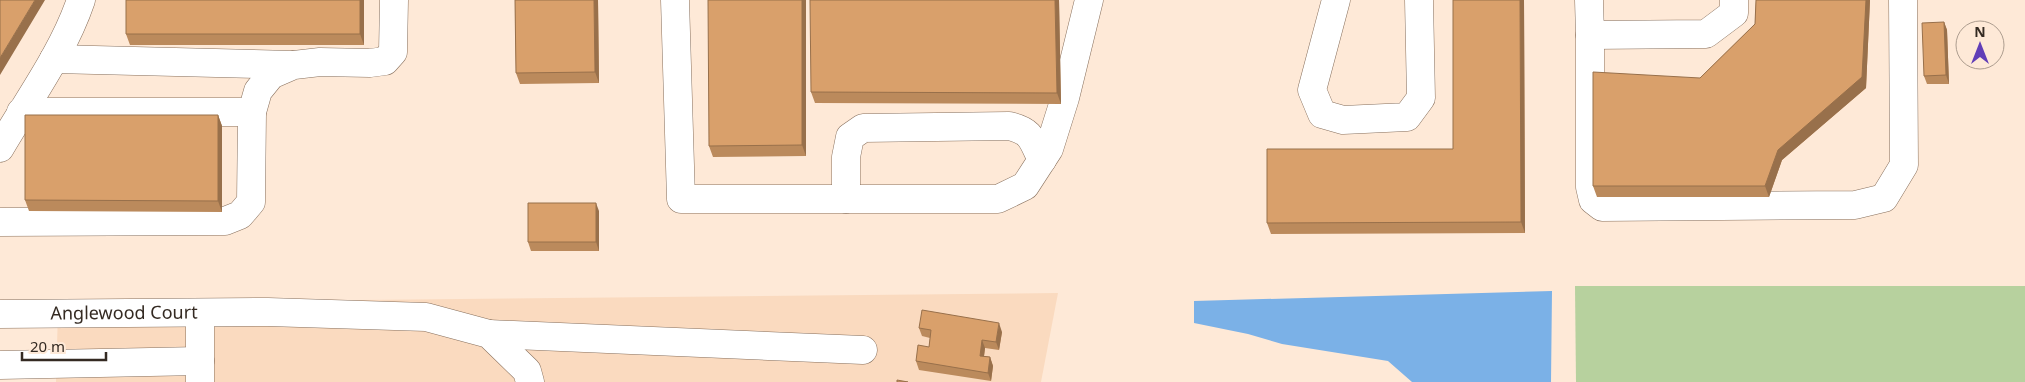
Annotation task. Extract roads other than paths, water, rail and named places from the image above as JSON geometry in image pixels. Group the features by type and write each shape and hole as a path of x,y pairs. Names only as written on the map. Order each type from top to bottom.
{"lane":[{"path":"0,148 54,59 82,0"},
{"path":"54,59 294,66 320,62 370,63 385,61 393,52 394,0"},
{"path":"675,0 681,199 998,199 1025,186 1049,149 1065,98 1089,0"},
{"path":"1336,0 1312,90 1322,114 1343,120 1407,117 1421,98 1418,0"},
{"path":"1589,0 1590,187 1593,200 1602,207 1855,205 1884,198 1904,165 1903,0"},
{"path":"1590,35 1706,34 1734,13 1734,0"},
{"path":"0,222 225,221 240,216 251,202 252,112 258,91 271,75 294,66"},
{"path":"21,112 252,112"},
{"path":"846,199 846,157 850,137 863,128 1009,126 1024,129 1032,139 1042,160"},
{"path":"200,313 268,312 426,317 489,334 863,350"},
{"name":"Anglewood Court","path":"0,314 200,313 200,372 0,365"},
{"path":"489,334 527,371 530,382"}],"water":[{"path":"1552,291 1551,382 1412,382 1388,361 1282,344 1248,334 1194,323 1194,301"}]}
